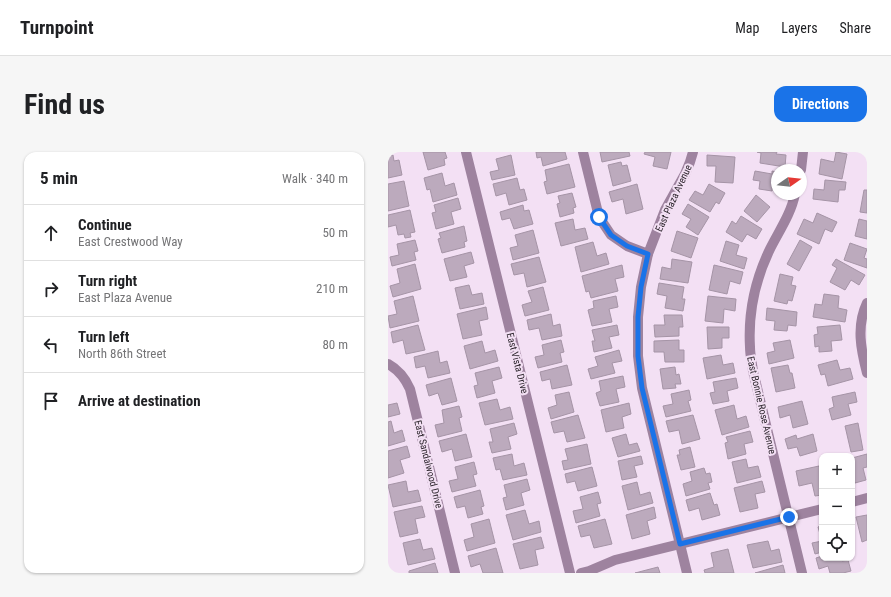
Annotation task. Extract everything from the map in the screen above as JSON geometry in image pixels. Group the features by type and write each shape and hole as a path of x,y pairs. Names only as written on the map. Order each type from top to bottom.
{"street":[{"name":"East Vista Drive","path":"466,152 570,573"},
{"path":"583,152 599,217 611,235 627,246 648,254"},
{"name":"East Plaza Avenue","path":"687,573 642,388 638,356 638,317 641,287 648,254 665,210 688,168 693,152"},
{"path":"801,164 803,152"},
{"name":"East Bonnie Rose Avenue","path":"793,200 788,217 770,248 762,266 752,305 750,349 753,371 802,573"},
{"path":"867,303 860,332 867,373"},
{"name":"East Sandalwood Drive","path":"388,364 405,378 410,389 456,573"},
{"path":"855,501 867,498"},
{"path":"581,573 616,560 819,510"}],"building":[{"path":"423,152 445,152 447,158 444,159 445,165 428,170"},
{"path":"536,152 565,152 567,159 543,166 541,157 537,158"},
{"path":"600,152 629,152 630,156 602,162"},
{"path":"645,152 671,152 667,169 653,166 655,157 644,154"},
{"path":"757,152 777,152 776,154 786,155 785,164 771,165 760,163 761,153"},
{"path":"836,152 847,154 842,179 819,174 821,159 834,162"},
{"path":"393,155 394,161 399,160 402,175 388,178 388,156"},
{"path":"511,155 515,175 492,180 490,172 499,170 496,159"},
{"path":"707,155 735,157 733,183 715,182 716,166 707,166"},
{"path":"621,162 622,166 627,165 631,181 613,186 608,165"},
{"path":"569,164 575,187 547,194 544,182 547,181 545,170"},
{"path":"755,171 771,174 771,191 759,189 760,181 753,180"},
{"path":"442,173 445,186 454,183 457,195 433,202 430,189 427,190 424,178"},
{"path":"517,178 520,190 524,189 527,200 509,205 506,193 496,196 493,184"},
{"path":"825,180 846,182 845,190 839,190 838,202 813,199 814,189 824,190"},
{"path":"404,181 409,206 388,211 388,184"},
{"path":"637,184 643,209 626,214 623,199 612,202 609,192"},
{"path":"709,184 725,193 719,204 716,202 710,212 689,200 695,191 703,195"},
{"path":"864,190 867,190 867,213 860,212"},
{"path":"572,193 576,207 573,208 574,213 560,217 557,204 560,203 558,196"},
{"path":"756,195 770,207 757,222 744,211"},
{"path":"458,198 461,209 451,212 454,224 436,229 432,213 436,212 434,205"},
{"path":"688,204 709,217 698,235 686,227 691,219 682,214"},
{"path":"523,205 524,211 529,210 533,224 514,229 510,218 502,220 500,212"},
{"path":"410,210 415,232 410,233 411,237 405,238 404,234 398,235 396,225 388,227 388,215"},
{"path":"817,213 837,222 832,232 825,229 819,244 797,234 804,219 813,223"},
{"path":"741,216 762,229 756,239 747,234 742,242 726,232 732,221 736,224"},
{"path":"573,219 575,230 585,228 588,239 561,246 555,223"},
{"path":"859,219 867,221 867,239 855,236"},
{"path":"464,226 467,241 464,242 465,247 442,253 438,239 441,238 439,233"},
{"path":"533,230 539,253 513,260 510,248 518,246 515,235"},
{"path":"677,231 698,238 691,258 671,251"},
{"path":"415,240 418,251 414,252 416,260 392,266 390,257 399,255 397,244"},
{"path":"800,240 812,247 799,271 787,264"},
{"path":"726,241 739,245 736,255 747,258 744,269 720,261"},
{"path":"593,242 597,256 606,253 609,264 581,272 575,247"},
{"path":"850,243 867,249 864,258 867,259 867,268 844,260"},
{"path":"471,252 474,263 464,266 467,277 450,281 444,259"},
{"path":"539,257 546,282 527,287 524,273 514,275 511,264"},
{"path":"672,259 692,262 688,283 660,279 662,267 671,269"},
{"path":"836,259 865,275 859,285 851,280 845,290 830,282 837,268 832,265"},
{"path":"415,264 421,289 393,297 390,286 400,283 397,269"},
{"path":"622,265 624,277 615,279 618,291 591,298 589,291 586,292 582,276"},
{"path":"714,265 743,272 740,284 730,281 727,294 709,290"},
{"path":"780,274 793,277 791,285 796,286 792,301 788,300 787,304 774,301"},
{"path":"659,283 684,287 682,299 685,299 683,311 665,308 667,296 657,294"},
{"path":"469,285 472,295 482,293 484,304 460,309 455,288"},
{"path":"543,287 549,310 525,316 522,305 532,302 528,291"},
{"path":"824,294 839,296 838,308 847,310 845,322 813,317 815,304 822,305"},
{"path":"413,296 419,321 390,328 388,316 397,314 394,301"},
{"path":"616,296 618,307 609,309 612,322 592,326 588,310 594,308 593,301"},
{"path":"708,296 736,299 735,311 724,309 723,323 705,321"},
{"path":"486,307 488,319 479,321 482,335 463,339 457,314"},
{"path":"767,308 797,312 796,326 788,325 787,331 774,330 775,321 766,320"},
{"path":"551,314 553,326 560,324 562,336 542,340 539,328 529,330 527,320"},
{"path":"664,315 682,315 683,327 679,327 679,336 655,337 654,325 665,325"},
{"path":"418,325 425,350 406,354 403,340 393,343 391,332"},
{"path":"617,325 619,335 609,337 612,348 594,352 592,341 595,341 592,330"},
{"path":"840,325 842,340 831,341 832,351 819,352 819,346 815,347 814,335 818,334 817,327"},
{"path":"707,327 729,327 729,338 722,338 722,348 708,349"},
{"path":"561,340 564,352 560,353 562,362 538,368 535,357 544,355 542,345"},
{"path":"679,340 679,350 684,350 684,362 665,362 664,352 654,352 654,341"},
{"path":"790,340 794,358 769,364 767,353 775,351 773,343"},
{"path":"482,341 485,353 495,350 498,361 470,369 464,346"},
{"path":"619,350 622,361 612,363 615,373 591,379 588,369 598,366 595,357"},
{"path":"438,351 440,363 447,361 450,373 428,378 425,366 416,368 414,357"},
{"path":"721,355 723,365 733,363 735,373 707,379 703,358"},
{"path":"837,360 840,370 850,368 853,379 828,386 825,374 821,375 818,365"},
{"path":"567,365 572,385 552,389 550,379 542,381 540,372"},
{"path":"788,365 790,373 792,373 795,388 776,392 771,368"},
{"path":"499,367 502,378 492,381 495,393 477,398 474,386 478,385 475,373"},
{"path":"675,367 676,375 679,374 681,384 675,384 676,388 663,389 660,369"},
{"path":"623,376 625,387 616,389 619,402 600,406 596,393 601,391 599,381"},
{"path":"451,378 457,401 442,405 438,393 429,396 426,385"},
{"path":"736,378 738,388 727,391 729,401 713,404 710,393 715,392 713,382"},
{"path":"689,390 691,400 688,401 691,411 666,417 663,406 673,404 671,394"},
{"path":"569,392 574,412 551,419 548,408 557,405 555,395"},
{"path":"855,392 857,402 848,404 851,415 832,420 829,409 834,407 832,397"},
{"path":"497,399 500,410 510,407 513,419 485,425 479,403"},
{"path":"802,401 808,424 793,428 790,415 780,418 778,407"},
{"path":"397,403 400,414 388,417 388,405"},
{"path":"629,403 631,414 622,417 624,428 606,432 601,410"},
{"path":"734,405 737,419 746,416 749,427 722,435 715,410"},
{"path":"459,406 462,417 459,418 462,431 438,437 435,425 444,423 442,410"},
{"path":"578,415 585,438 567,442 564,431 554,433 551,422"},
{"path":"693,415 700,439 682,444 679,430 669,432 666,421"},
{"path":"391,421 394,433 402,430 405,441 388,446 388,422"},
{"path":"514,423 517,434 508,437 511,449 492,453 489,442 493,442 490,429"},
{"path":"858,423 863,450 851,452 845,426"},
{"path":"750,431 753,442 744,444 746,454 728,459 725,443 728,442 726,437"},
{"path":"466,434 472,457 455,461 452,449 442,452 439,441"},
{"path":"626,434 629,445 637,443 640,451 618,457 612,438"},
{"path":"813,434 817,451 800,456 797,447 788,449 785,439 796,435 797,439"},
{"path":"587,444 591,464 564,470 562,461 568,460 565,449"},
{"path":"407,446 410,457 400,460 404,473 388,478 388,451"},
{"path":"690,447 695,467 681,470 677,455 680,455 679,450"},
{"path":"512,454 514,466 524,463 527,475 503,480 500,469 496,470 493,458"},
{"path":"867,454 867,467 863,468 866,480 855,483 855,457"},
{"path":"641,456 643,464 634,466 637,477 622,480 618,461"},
{"path":"746,459 748,468 758,466 761,477 737,483 732,462"},
{"path":"474,462 477,474 473,475 476,486 452,492 449,481 458,479 455,467"},
{"path":"819,466 819,495 815,496 812,483 799,486 796,471"},
{"path":"592,467 597,486 578,491 575,481 567,483 565,474"},
{"path":"704,468 706,474 710,473 712,482 708,483 710,489 686,496 683,484 692,481 690,472"},
{"path":"527,479 530,490 521,493 524,505 506,510 503,498 507,497 504,485"},
{"path":"406,481 408,492 418,490 421,501 393,507 388,485"},
{"path":"762,481 765,492 755,494 758,508 740,512 734,488"},
{"path":"637,482 640,495 650,492 653,503 628,510 622,486"},
{"path":"480,490 484,506 481,507 483,514 468,518 465,506 457,508 454,497"},
{"path":"598,492 601,503 597,504 600,516 576,523 573,511 583,509 580,497"},
{"path":"710,493 714,505 717,504 720,515 702,520 699,508 689,511 686,500"},
{"path":"422,506 425,517 415,519 418,533 400,537 394,512"},
{"path":"654,507 656,518 647,521 650,534 632,539 626,515"},
{"path":"525,510 529,524 539,521 541,532 513,540 506,515"},
{"path":"867,515 867,540 862,542 856,517"},
{"path":"489,519 495,543 467,551 464,540 474,537 471,524"},
{"path":"605,519 612,544 594,548 590,535 581,537 578,526"},
{"path":"541,537 544,548 535,550 538,565 520,569 513,544"},
{"path":"420,539 423,550 432,548 435,559 408,565 403,543"},
{"path":"768,541 771,551 779,549 782,562 753,568 747,545"},
{"path":"819,542 819,553 815,554 812,543"},
{"path":"496,548 503,573 483,573 480,564 471,567 468,556"},
{"path":"728,549 734,573 705,573 704,570 714,567 711,553"},
{"path":"819,557 819,561 848,561 851,571 843,573 830,573 828,566 819,569 816,558"},
{"path":"435,563 438,573 409,573 409,571"},
{"path":"783,565 785,573 755,573"},
{"path":"658,567 660,573 635,573"}],"route":[{"path":"599,217 611,235 627,246 648,254 641,287 638,317 638,356 642,388 680,544 789,517"}]}
